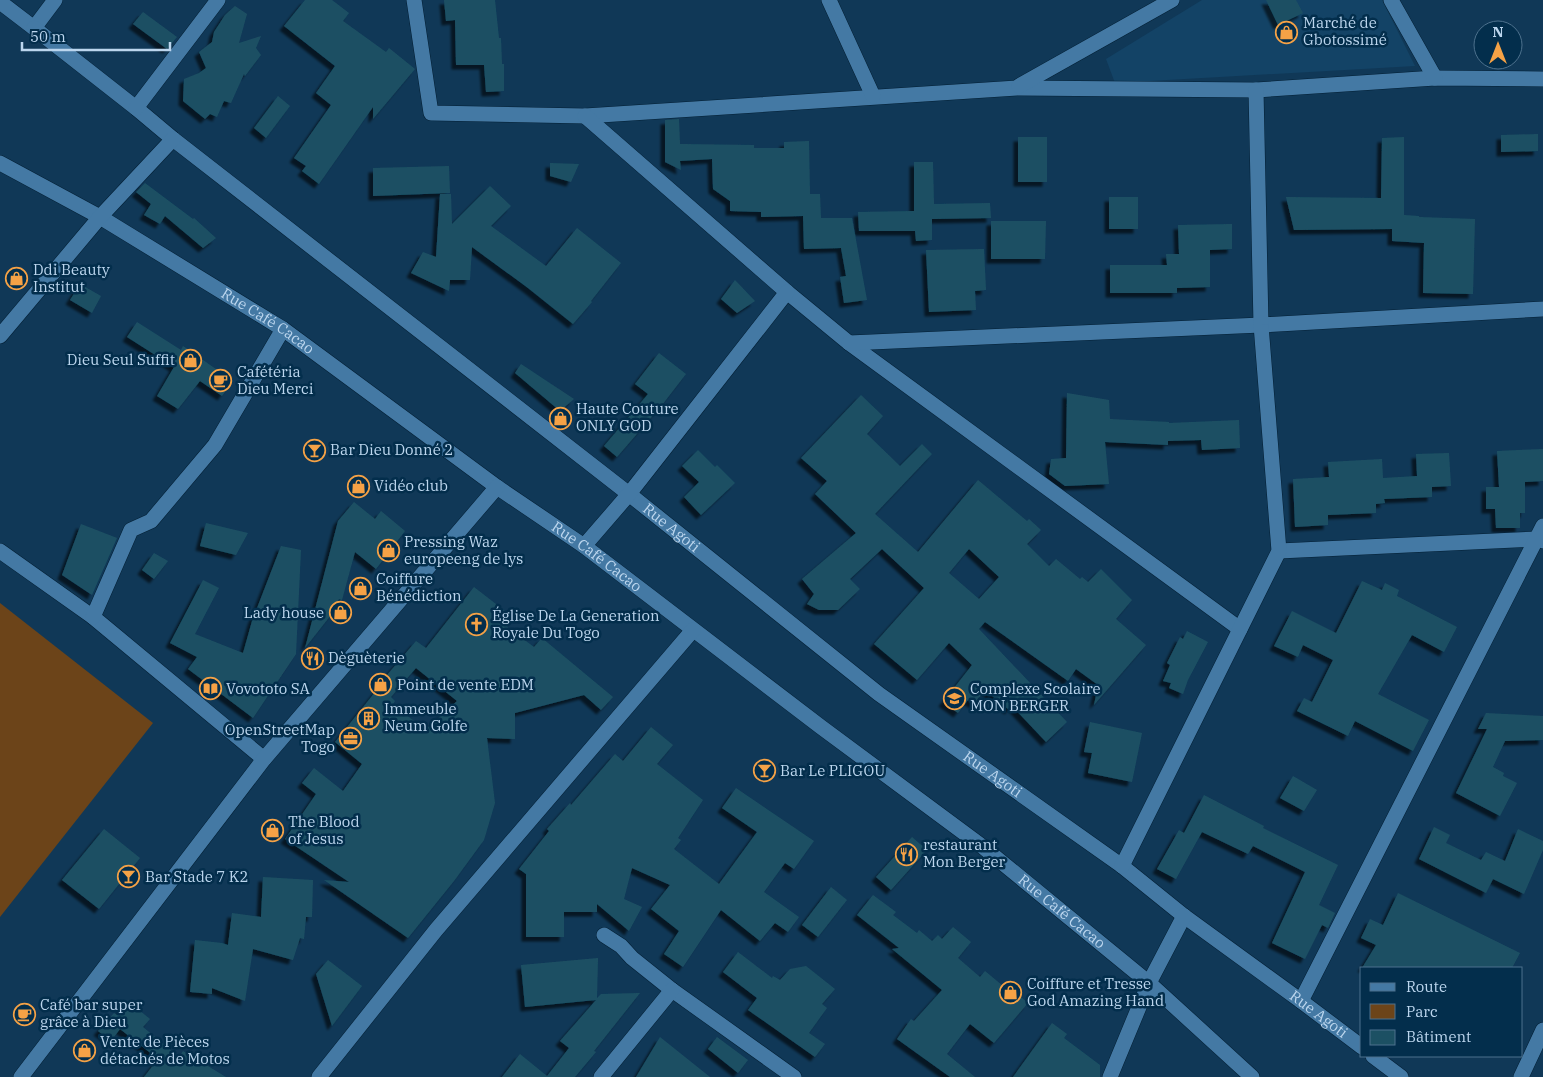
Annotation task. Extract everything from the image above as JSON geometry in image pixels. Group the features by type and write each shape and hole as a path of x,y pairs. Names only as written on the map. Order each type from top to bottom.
{"street":[{"path":"34,28 55,0"},
{"path":"136,108 218,0"},
{"path":"414,0 430,113 585,116 1017,88 1256,90 1435,78 1543,79"},
{"path":"829,0 873,96"},
{"path":"1017,88 1172,0"},
{"path":"1391,0 1435,78"},
{"name":"Rue Agoti","path":"0,2 629,494 879,694 1122,866 1184,916 1360,1045"},
{"path":"1122,866 1279,551 1261,325 1256,90"},
{"path":"585,116 786,292 849,343 1240,629"},
{"path":"0,336 100,217 173,139"},
{"name":"Rue Café Cacao","path":"0,163 100,217 283,329 497,487 584,546 821,727 983,847 1149,983 1252,1077"},
{"path":"584,546 629,494 786,292"},
{"path":"849,343 1261,325 1543,309"},
{"path":"93,617 130,530 151,521 216,445 283,329"},
{"path":"21,1077 264,759 497,487"},
{"path":"1279,551 1541,536"},
{"path":"1301,1001 1541,536"},
{"path":"0,550 93,617 264,759"},
{"path":"318,1077 436,930 693,630"},
{"path":"1110,1077 1149,983 1184,916"},
{"path":"604,935 621,946 632,958 672,990 794,1077"},
{"path":"601,1077 672,990"},
{"path":"1521,1077 1543,1030"},
{"path":"1374,1057 1401,1077"}],"shaded area":[{"name":"Marché de Gbotossimé","path":"1202,0 1382,0 1415,66 1115,83 1106,59"}],"green space":[{"path":"0,603 153,723 0,917"}],"building":[{"path":"305,0 332,0 349,13 343,21 386,52 389,48 415,69 373,119 373,107 319,184 302,171 306,166 294,158 331,105 316,93 335,66 284,26"},
{"path":"444,0 495,0 499,38 501,38 502,64 504,64 504,91 486,92 484,65 456,65 455,20 446,21"},
{"path":"1266,0 1296,0 1303,13 1278,25"},
{"path":"235,6 247,14 239,43 261,36 256,48 261,55 245,76 244,74 231,103 224,101 217,117 210,114 205,119 183,101 184,79 206,68 199,52 212,42 214,32 225,15"},
{"path":"143,12 177,37 167,49 133,24"},
{"path":"278,96 290,106 266,138 254,128"},
{"path":"679,119 680,144 754,145 754,148 784,148 784,142 809,141 810,194 820,194 821,218 852,218 867,300 844,303 840,277 846,276 841,248 804,249 803,216 761,217 761,212 730,211 730,201 713,189 712,159 680,161 681,170 665,162 665,120"},
{"path":"1538,134 1538,151 1501,152 1501,135"},
{"path":"1018,137 1047,137 1047,182 1018,182"},
{"path":"1404,137 1404,215 1475,219 1473,294 1423,293 1424,243 1392,241 1392,229 1294,230 1286,197 1381,198 1382,138"},
{"path":"914,162 933,162 934,204 990,203 991,218 932,219 932,240 916,241 915,231 859,231 858,212 914,211"},
{"path":"550,163 579,164 571,182 550,176"},
{"path":"449,166 450,193 373,196 373,168"},
{"path":"145,183 194,218 216,238 203,248 165,216 160,224 144,215 151,204 136,192"},
{"path":"490,186 511,206 491,226 546,266 577,228 621,263 573,324 472,247 470,280 450,280 449,291 411,273 423,252 436,257 440,194 451,194 452,224"},
{"path":"1109,197 1138,197 1138,229 1109,229"},
{"path":"991,221 1046,221 1045,259 991,259"},
{"path":"1232,224 1232,249 1210,250 1210,287 1177,288 1177,293 1110,293 1110,265 1167,265 1166,254 1179,254 1178,225"},
{"path":"984,249 986,290 975,291 976,310 929,312 926,250"},
{"path":"735,280 755,301 737,313 721,299"},
{"path":"80,284 101,296 92,313 70,300"},
{"path":"137,322 181,350 183,346 233,381 222,396 200,381 178,409 157,396 174,367 127,337"},
{"path":"659,353 686,374 617,457 604,446 648,394 635,384"},
{"path":"521,364 574,399 560,411 515,373"},
{"path":"1067,393 1109,400 1110,419 1169,423 1239,420 1240,448 1202,450 1201,440 1168,441 1168,445 1105,442 1109,484 1065,486 1049,474 1051,459 1066,458"},
{"path":"861,395 883,416 867,434 900,466 922,444 932,454 875,514 918,552 978,480 1027,521 1029,519 1041,530 1027,544 1049,566 1056,559 1080,579 1082,577 1088,582 1101,569 1132,600 1116,619 1146,645 1094,705 1098,685 1076,669 1068,681 985,622 979,629 1067,722 1046,742 1012,706 1009,710 985,690 974,704 968,700 958,713 943,702 972,665 949,643 917,680 874,644 924,588 882,549 850,579 860,589 838,610 819,610 807,604 814,594 802,579 856,533 815,494 827,481 801,458","holes":["969,549 999,577 979,599 949,573"]},
{"path":"1543,449 1543,481 1525,482 1525,513 1520,513 1520,528 1496,528 1495,509 1486,509 1486,487 1499,487 1497,451"},
{"path":"698,450 735,483 701,515 684,497 699,482 682,466"},
{"path":"1449,453 1451,486 1432,487 1432,497 1384,499 1385,503 1376,504 1376,513 1328,515 1328,525 1295,527 1293,479 1329,477 1328,462 1382,459 1383,478 1417,476 1416,454"},
{"path":"354,502 375,519 381,511 405,531 376,569 355,552 342,600 339,599 331,615 305,648 338,521"},
{"path":"206,523 248,533 236,555 200,546"},
{"path":"81,524 117,538 92,595 62,575"},
{"path":"281,546 301,550 296,654 253,718 188,669 197,657 170,643 203,580 219,588 195,634 243,653 252,621"},
{"path":"154,553 168,561 154,579 142,570"},
{"path":"1362,581 1382,590 1385,583 1399,590 1397,596 1457,627 1444,652 1412,635 1378,694 1429,720 1413,751 1355,721 1348,736 1297,711 1304,698 1312,702 1333,660 1303,645 1298,657 1274,646 1292,611 1336,633"},
{"path":"474,587 514,618 507,627 534,647 542,638 613,697 601,710 584,695 515,713 515,739 487,738 495,803 484,840 408,938 324,880 349,882 285,839 316,794 302,783 314,768 343,791 362,764 335,742 416,641 426,648","holes":["416,668 457,701 425,730 393,704 395,701 391,697"]},
{"path":"1187,631 1208,642 1188,680 1183,694 1169,688 1171,683 1163,681 1170,665 1167,663 1180,637 1183,639"},
{"path":"1486,713 1543,716 1543,740 1505,741 1493,767 1504,773 1503,776 1517,783 1500,816 1456,793 1487,729 1478,729"},
{"path":"1090,722 1142,733 1132,782 1088,773 1092,753 1084,752"},
{"path":"651,727 673,745 657,764 703,800 678,838 681,840 674,849 719,884 757,832 722,808 736,788 814,841 794,869 785,863 764,892 799,917 788,932 775,923 760,941 721,910 683,967 664,954 679,931 651,909 670,885 632,868 624,899 642,907 629,931 597,904 597,912 564,912 564,937 526,937 526,874 519,869 549,831 547,829 570,803 571,805 615,754 623,761"},
{"path":"1293,776 1317,790 1304,811 1280,798"},
{"path":"1204,795 1264,826 1263,828 1338,865 1319,905 1335,913 1328,928 1322,925 1305,959 1272,943 1305,872 1253,846 1248,854 1202,832 1176,879 1157,869 1179,830 1184,833"},
{"path":"1434,827 1450,835 1446,843 1481,860 1486,852 1505,861 1518,829 1543,841 1543,850 1524,894 1493,879 1486,893 1419,859"},
{"path":"104,829 140,858 99,909 62,880"},
{"path":"912,837 927,850 891,890 876,877"},
{"path":"263,877 313,880 312,917 306,917 304,939 300,938 293,960 253,949 245,1001 212,988 212,994 190,992 195,940 228,945 232,913 261,917"},
{"path":"831,887 847,900 818,937 802,925"},
{"path":"1398,893 1520,953 1513,967 1363,967 1376,945 1361,938 1370,919 1383,925"},
{"path":"873,895 896,912 893,915 917,933 919,930 932,941 938,935 942,939 953,927 971,942 958,958 980,977 985,971 1003,986 1005,984 1028,1003 994,1043 970,1024 947,1054 975,1077 950,1077 897,1039 911,1019 914,1021 942,990 892,949 899,948 857,915"},
{"path":"738,952 772,978 773,976 780,980 790,969 806,966 835,989 822,1004 827,1008 809,1033 825,1044 815,1057 748,1010 757,998 723,972"},
{"path":"598,958 597,998 601,994 640,993 594,1051 596,1052 575,1077 502,1077 520,1054 547,1076 569,1048 560,1041 596,1000 525,1007 521,965"},
{"path":"328,960 362,986 332,1026 316,974"},
{"path":"128,1001 150,1019 143,1027 179,1057 183,1051 226,1077 144,1077 158,1059 120,1029 111,1041 98,1031 114,1013 117,1015"},
{"path":"1052,1023 1067,1034 1064,1038 1100,1065 1100,1077 1013,1077"},
{"path":"660,1037 710,1077 636,1077"},
{"path":"717,1037 748,1060 738,1073 708,1049"}],"place":[{"name":"Marché de Gbotossimé","path":"1287,32"},
{"name":"Ddi Beauty Institut","path":"17,279"},
{"name":"Dieu Seul Suffit","path":"191,360"},
{"name":"Cafétéria Dieu Merci","path":"221,381"},
{"name":"Haute Couture ONLY GOD","path":"560,418"},
{"name":"Bar Dieu Donné 2","path":"314,450"},
{"name":"Vidéo club","path":"358,486"},
{"name":"Pressing Waz europeeng de lys","path":"388,551"},
{"name":"Coiffure Bénédiction","path":"360,588"},
{"name":"Lady house","path":"340,613"},
{"name":"Église De La Generation Royale Du Togo","path":"476,625"},
{"name":"Dèguèterie","path":"312,658"},
{"name":"Point de vente EDM","path":"381,685"},
{"name":"Vovototo SA","path":"210,689"},
{"name":"Complexe Scolaire MON BERGER","path":"954,698"},
{"name":"Immeuble Neum Golfe","path":"368,718"},
{"name":"OpenStreetMap Togo","path":"351,739"},
{"name":"Bar Le PLIGOU","path":"764,771"},
{"name":"The Blood of Jesus","path":"272,831"},
{"name":"restaurant Mon Berger","path":"907,854"},
{"name":"Bar Stade 7 K2","path":"129,877"},
{"name":"Coiffure et Tresse God Amazing Hand","path":"1011,993"},
{"name":"Café bar super grâce à Dieu","path":"24,1014"},
{"name":"Vente de Pièces détachés de Motos","path":"84,1051"}]}
